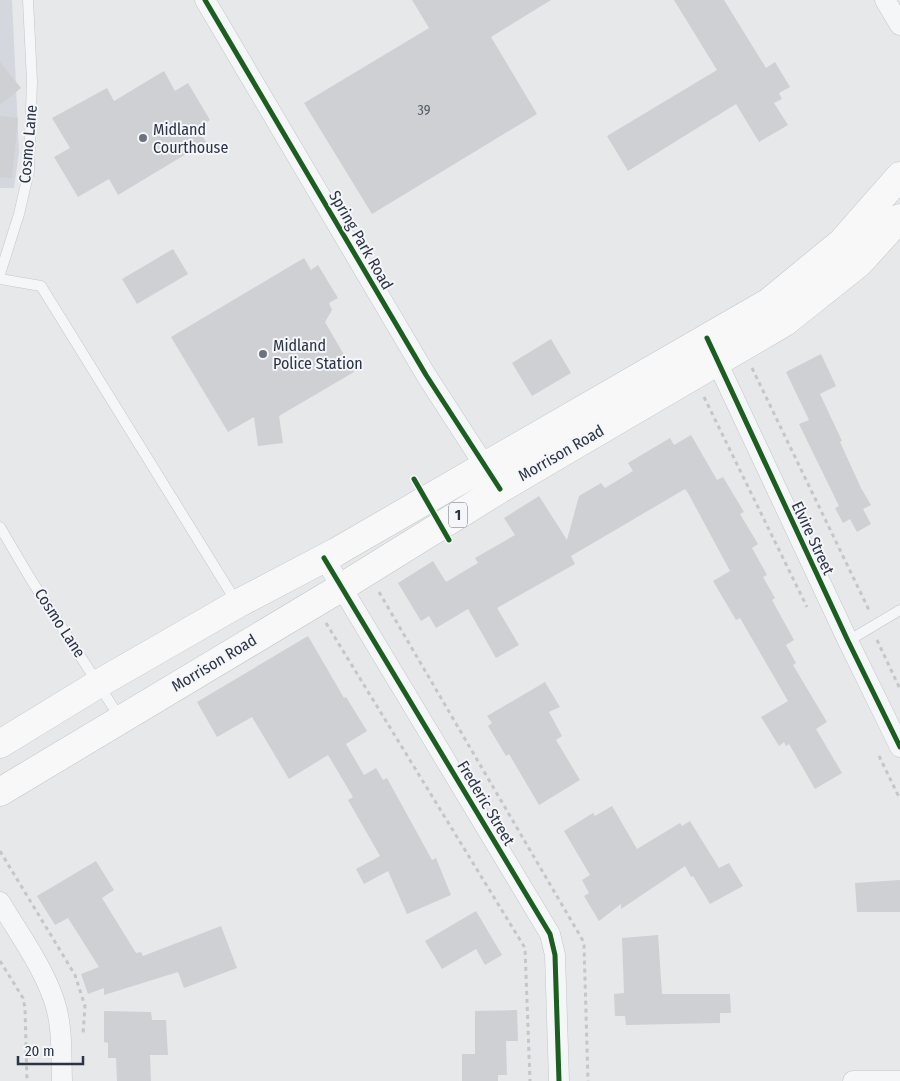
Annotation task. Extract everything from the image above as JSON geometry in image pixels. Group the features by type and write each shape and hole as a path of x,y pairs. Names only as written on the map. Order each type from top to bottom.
{"main road":[{"name":"Morrison Road","path":"0,792 342,587 500,489 712,350 842,242 900,176"},
{"name":"Morrison Road","path":"0,744 98,684 237,604 324,558 485,466 712,350 785,322 859,263 900,218"}],"street":[{"name":"Spring Park Road","path":"205,0 426,375 500,489"},
{"path":"885,0 900,25"},
{"name":"Elvire Street","path":"712,350 848,641 900,747"},
{"name":"Frederic Street","path":"324,558 550,934 555,955 559,1081"},
{"path":"0,902 39,967 54,1002 61,1040 62,1081"},
{"path":"853,1081 900,1081"}],"lane":[{"name":"Cosmo Lane","path":"0,274 19,214 29,171 32,81 28,5"},
{"path":"0,279 41,286 237,604"},
{"name":"Cosmo Lane","path":"0,527 30,578 120,719"},
{"path":"848,641 900,610"}],"path":[{"path":"750,364 872,616 878,642 900,689"},
{"path":"702,391 810,613"},
{"path":"322,616 525,948 530,1081"},
{"path":"878,754 900,798"},
{"path":"0,961 23,998 26,1081"}],"shaded area":[{"path":"0,0 12,0 19,152 14,188 0,188"}],"building":[{"path":"412,0 551,0 491,37 537,114 372,214 304,103 429,28"},
{"path":"674,0 724,0 766,68 775,62 790,87 779,93 782,99 774,103 788,125 759,142 736,104 628,171 607,136 717,70"},
{"path":"0,62 21,88 0,105"},
{"path":"164,71 175,91 188,83 210,120 198,128 206,142 118,195 109,179 78,197 54,157 70,148 52,118 107,88 114,101"},
{"path":"0,116 18,118 12,178 0,177"},
{"path":"173,249 188,274 137,304 122,279"},
{"name":"Midland Police Station","path":"304,258 311,270 318,265 338,298 329,303 332,310 325,322 354,372 279,416 283,443 258,446 254,417 228,432 171,337"},
{"path":"551,339 571,373 532,396 512,363"},
{"path":"821,354 836,386 820,394 861,488 871,505 863,509 871,524 857,532 850,519 843,523 835,508 839,506 799,424 809,420 786,372"},
{"path":"691,435 717,480 723,477 744,512 740,514 758,544 752,548 767,575 763,577 775,598 772,600 794,640 786,645 796,663 793,665 827,722 816,729 842,773 815,789 789,744 786,746 784,742 779,746 761,717 788,701 740,618 736,620 713,581 730,571 685,489 571,556 575,564 497,608 519,645 496,658 468,609 436,628 429,616 421,621 398,583 433,561 446,582 478,563 475,558 515,535 504,518 539,496 567,540 579,496 601,483 605,488 633,471 628,463 670,438 674,445"},
{"path":"308,636 344,698 346,697 367,731 346,744 364,775 376,768 383,780 387,778 432,860 436,858 451,895 407,914 388,871 364,884 356,869 380,856 348,800 353,797 328,755 289,779 252,717 217,737 197,702"},
{"path":"545,682 560,707 549,712 562,736 556,740 580,780 539,805 509,754 506,756 488,726 492,723 487,716"},
{"path":"612,806 637,849 680,823 682,826 690,821 719,868 729,863 743,886 710,904 685,866 621,909 621,904 599,921 584,896 589,893 582,880 590,875 564,831 593,813 595,816"},
{"path":"96,861 114,890 102,898 136,953 141,952 143,956 221,926 237,968 184,988 178,972 104,995 104,988 88,994 81,974 99,967 68,918 55,925 37,896"},
{"path":"900,880 900,912 857,912 855,883"},
{"path":"476,911 502,955 485,965 476,949 442,969 425,941"},
{"path":"658,935 662,994 730,994 731,1013 720,1013 720,1023 626,1025 625,1016 615,1016 614,994 624,993 622,938"},
{"path":"517,1010 518,1041 506,1041 507,1075 498,1075 498,1081 462,1081 462,1054 475,1054 475,1011"},
{"path":"104,1011 151,1012 152,1020 166,1020 168,1055 150,1055 151,1081 117,1081 116,1058 108,1058 108,1043 104,1042"}],"cycle path":[{"path":"205,0 426,375 500,489"},
{"path":"707,338 848,641 900,747"},
{"path":"414,479 449,540"},
{"path":"324,558 550,934 555,955 559,1081"}],"place":[{"name":"Midland Courthouse","path":"143,138"},
{"name":"Midland Police Station","path":"263,354"}]}
